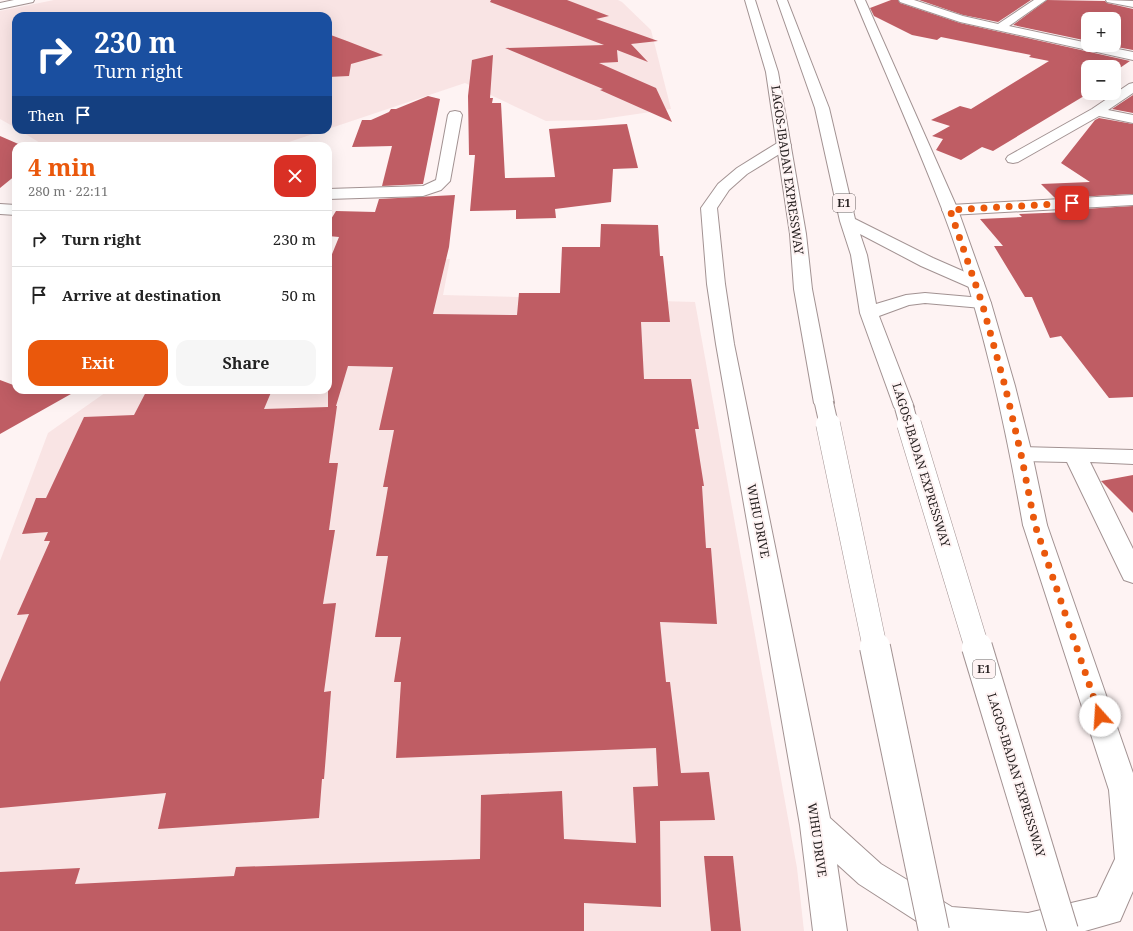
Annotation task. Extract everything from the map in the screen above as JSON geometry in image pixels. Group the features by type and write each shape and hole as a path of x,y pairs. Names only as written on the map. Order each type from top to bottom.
{"main road":[{"path":"0,6 30,0"},
{"name":"LAGOS-IBADAN EXPRESSWAY","path":"750,0 772,72 798,234 803,289 824,403 934,931"},
{"name":"LAGOS-IBADAN EXPRESSWAY","path":"782,0 822,108 848,221 859,256 869,313 904,407 1063,931"},
{"path":"816,825 870,874 947,922 1028,929 1108,910 1131,859 1124,790 1035,525 1021,454 1005,386 982,303 950,210 860,0"},
{"path":"904,0 960,19 1133,56"},
{"path":"1000,27 1041,0"},
{"path":"1111,0 1133,4"},
{"path":"1013,159 1097,112 1133,87"},
{"path":"1097,112 1133,119"},
{"path":"332,194 422,191 439,186 443,181 455,115"},
{"name":"WIHU DRIVE","path":"784,144 742,171 723,187 709,208 716,284 725,344 816,825 830,931"},
{"path":"950,210 1133,200"},
{"path":"0,209 12,210"},
{"path":"848,221 927,262 975,284"},
{"path":"869,313 884,306 912,299 925,298 982,303"},
{"path":"1021,454 1133,457"},
{"path":"1075,455 1133,574"}],"shaded area":[{"path":"54,0 618,0 622,2 651,30 671,109 596,120 546,121 465,83 332,128 332,12 12,12 12,126 0,119 0,11"},
{"path":"26,134 313,134 289,142 38,142"},
{"path":"332,255 450,259 443,295 695,302 797,868 804,931 0,931 0,561 48,433 103,394 332,394"}],"building":[{"path":"491,0 567,0 609,16 596,19 658,41 631,44 648,62 617,50 618,62 599,63 656,88 672,122 600,90 603,89 505,48 604,45 490,2"},
{"path":"891,0 898,0 900,3 960,23 1081,50 1081,52 1090,52 1130,61 1121,67 1121,60 1081,60 1081,98 993,151 982,147 961,160 936,150 943,139 932,136 950,126 931,120 960,106 971,109 1049,61 1029,57 1031,55 941,37 937,40 912,35 874,16 870,8"},
{"path":"919,0 1031,0 998,22 963,15"},
{"path":"1047,0 1105,1 1107,3 1133,9 1133,50 1121,48 1121,12 1081,12 1081,40 1013,25"},
{"path":"332,36 383,55 351,64 349,76 332,77"},
{"path":"493,55 490,98 493,98 492,103 501,103 505,178 555,177 549,129 627,124 638,168 613,169 611,202 555,209 556,218 516,219 516,210 470,211 475,155 469,155 468,96 472,60"},
{"path":"1133,95 1133,113 1112,109"},
{"path":"428,96 440,99 423,184 382,186 392,146 352,147 362,120 371,120 389,112 391,109 396,109"},
{"path":"1099,118 1133,124 1133,194 1055,198 1041,184 1090,182 1061,163 1095,120"},
{"path":"0,136 14,142 12,142 12,178 0,188"},
{"path":"455,195 449,247 433,314 517,315 519,293 560,293 562,247 600,247 601,224 658,225 660,256 663,256 670,322 641,322 644,379 691,379 699,429 695,429 704,486 702,486 706,548 711,548 717,624 660,622 666,682 670,682 681,773 709,772 715,820 660,821 661,907 584,903 584,931 0,931 0,872 80,868 75,884 234,876 236,867 480,859 481,795 562,791 564,839 636,843 633,787 658,786 656,748 396,758 401,682 394,682 401,637 375,637 388,556 376,556 388,487 383,487 394,430 379,430 393,367 348,366 336,406 329,463 338,463 329,530 335,530 323,604 336,603 324,692 331,691 324,779 322,779 319,818 158,829 166,793 0,808 0,682 29,614 17,615 50,541 44,541 48,532 22,534 36,498 46,498 84,417 134,415 145,394 270,394 264,409 328,407 328,394 332,394 332,254 339,237 332,236 332,218 336,211 375,212 379,199"},
{"path":"1133,206 1133,397 1109,398 1061,336 1050,338 1032,297 1025,297 994,246 1003,246 980,219 1022,217 1019,214 1069,212 1067,210"},
{"path":"0,380 12,384 12,394 71,394 0,434"},
{"path":"1133,475 1133,513 1101,481"},
{"path":"704,856 733,856 741,931 711,931"}],"route":[{"path":"1072,203 950,210 982,303 1005,386 1021,454 1035,525 1100,716"}]}
